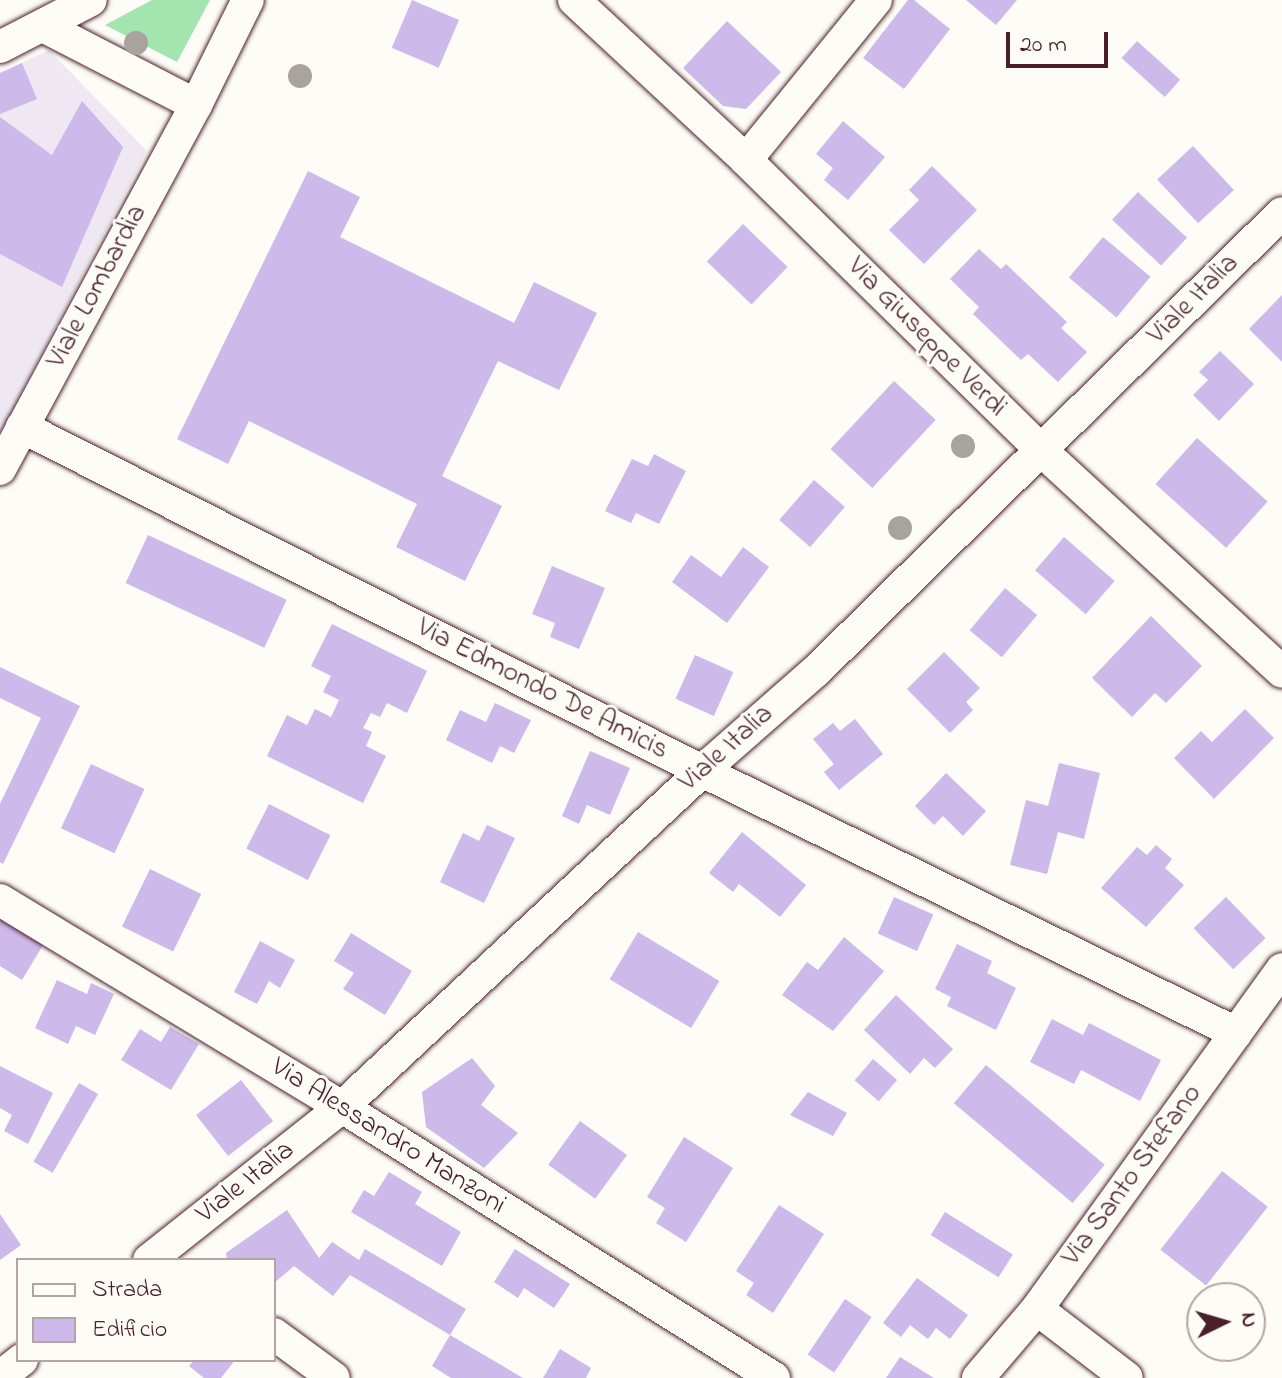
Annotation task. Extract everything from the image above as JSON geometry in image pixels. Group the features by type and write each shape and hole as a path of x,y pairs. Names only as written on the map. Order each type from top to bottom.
{"street":[{"path":"0,47 91,0"},
{"name":"Viale Lombardia","path":"0,469 196,105 248,0"},
{"name":"Via Giuseppe Verdi","path":"574,0 746,160 1042,451 1282,672"},
{"path":"746,160 876,0"},
{"path":"43,26 196,105"},
{"name":"Viale Italia","path":"161,1257 342,1107 702,771 816,671 1282,213"},
{"name":"Via Edmondo De Amicis","path":"22,427 702,771 1236,1033"},
{"name":"Via Alessandro Manzoni","path":"0,900 342,1107 774,1378"},
{"name":"Via Santo Stefano","path":"978,1378 1037,1309 1282,969"},
{"path":"1037,1309 1127,1378"},
{"path":"276,1335 334,1378"},
{"path":"0,1377 19,1362"}],"shaded area":[{"path":"49,50 147,151 0,433 0,73"}],"green space":[{"path":"152,0 210,0 177,62 105,25"}],"building":[{"path":"412,0 459,20 439,68 392,48"},
{"path":"908,0 914,0 950,29 904,89 863,58"},
{"path":"966,0 1017,0 996,25"},
{"path":"727,21 781,72 746,109 723,106 683,68"},
{"path":"1137,41 1180,80 1165,97 1122,58"},
{"path":"22,63 37,99 0,114 0,73"},
{"path":"82,101 123,147 62,287 0,254 0,117 52,155"},
{"path":"843,121 885,157 848,200 824,180 833,168 816,154"},
{"path":"1193,146 1234,190 1198,223 1157,179"},
{"path":"932,166 977,210 924,264 889,230 919,200 909,190"},
{"path":"308,171 360,197 340,237 514,323 534,282 597,313 559,390 498,361 442,476 502,506 465,581 396,547 417,504 249,421 228,464 177,439"},
{"path":"1138,192 1187,238 1161,265 1112,220"},
{"path":"743,224 788,267 751,304 707,261"},
{"path":"1103,237 1150,277 1116,317 1069,278"},
{"path":"979,249 1001,269 1006,264 1067,322 1061,328 1087,352 1058,382 1028,354 1021,360 973,314 979,307 950,279"},
{"path":"1282,295 1282,362 1249,329"},
{"path":"1220,351 1254,384 1219,421 1193,395 1208,380 1199,372"},
{"path":"894,381 936,420 872,488 831,449"},
{"path":"1197,438 1268,502 1226,548 1156,484"},
{"path":"654,454 686,471 659,524 636,513 631,523 605,511 632,459 648,466"},
{"path":"814,480 845,507 810,547 779,520"},
{"path":"148,535 287,600 264,648 126,583"},
{"path":"1064,537 1115,581 1086,614 1035,570"},
{"path":"743,547 769,567 727,623 672,582 691,555 721,577"},
{"path":"552,566 605,588 579,649 550,637 555,623 532,614"},
{"path":"1005,588 1037,615 1002,657 970,630"},
{"path":"1151,616 1202,666 1166,703 1155,693 1132,717 1092,678"},
{"path":"332,624 427,671 407,713 387,703 380,717 371,713 363,728 372,732 366,746 386,756 363,803 267,756 287,715 307,725 315,709 331,717 339,700 323,692 331,676 311,666"},
{"path":"944,652 980,688 966,702 973,710 950,733 907,689"},
{"path":"695,655 733,672 714,716 675,699"},
{"path":"0,667 80,706 3,864 0,862 0,804 41,718 0,698"},
{"path":"495,703 531,720 514,753 500,746 492,763 446,740 460,710 486,722"},
{"path":"1245,709 1274,738 1214,799 1174,758 1201,731 1212,742"},
{"path":"855,719 883,754 839,790 824,772 834,764 813,739 833,723 840,731"},
{"path":"590,751 630,768 610,815 587,805 579,824 562,816"},
{"path":"1059,763 1100,773 1084,839 1058,832 1047,874 1010,865 1026,800 1048,806"},
{"path":"91,764 144,789 114,853 61,828"},
{"path":"946,773 986,811 963,836 943,816 934,825 915,806"},
{"path":"269,804 330,835 308,880 246,849"},
{"path":"487,825 515,838 484,903 440,882 463,833 479,841"},
{"path":"742,832 806,885 780,917 739,884 733,892 709,873"},
{"path":"1156,845 1172,859 1165,868 1184,885 1146,927 1101,888 1137,847 1147,855"},
{"path":"150,869 201,894 173,952 122,927"},
{"path":"894,897 933,914 917,951 878,934"},
{"path":"1226,897 1266,938 1233,969 1194,928"},
{"path":"0,918 43,945 22,980 0,966"},
{"path":"638,932 719,981 691,1028 610,979"},
{"path":"351,933 412,971 385,1015 343,989 354,973 334,961"},
{"path":"844,937 884,971 833,1031 782,995 807,962 818,970"},
{"path":"260,941 295,960 280,988 269,981 257,1004 234,992"},
{"path":"957,944 992,961 987,973 1016,988 996,1030 947,1006 951,997 935,989"},
{"path":"57,980 87,994 91,983 114,994 95,1035 76,1026 68,1044 35,1028"},
{"path":"896,995 953,1049 935,1068 924,1058 910,1074 864,1030"},
{"path":"1052,1019 1083,1035 1089,1023 1161,1060 1140,1101 1081,1070 1074,1084 1030,1062"},
{"path":"170,1027 199,1044 171,1090 121,1060 140,1029 161,1042"},
{"path":"472,1058 495,1086 481,1105 518,1133 484,1168 426,1127 422,1092"},
{"path":"873,1059 897,1080 879,1101 855,1080"},
{"path":"986,1065 1105,1165 1073,1203 954,1103"},
{"path":"0,1066 53,1093 28,1144 4,1131 12,1115 0,1108"},
{"path":"241,1080 273,1121 228,1156 196,1115"},
{"path":"79,1083 98,1094 53,1173 34,1162"},
{"path":"808,1092 847,1113 833,1136 790,1115"},
{"path":"580,1121 627,1155 595,1199 548,1165"},
{"path":"684,1137 733,1168 686,1242 656,1223 665,1208 647,1197"},
{"path":"1222,1171 1268,1207 1209,1282 1202,1282 1160,1250"},
{"path":"389,1172 422,1192 415,1204 461,1232 442,1266 351,1212 364,1190 374,1196"},
{"path":"779,1205 824,1234 773,1313 746,1295 754,1283 736,1271"},
{"path":"287,1210 319,1258 332,1242 359,1260 365,1249 466,1309 450,1335 350,1275 333,1296 294,1266 276,1281 276,1258 227,1258 226,1253"},
{"path":"945,1212 1013,1254 999,1277 931,1235"},
{"path":"0,1214 21,1245 0,1260"},
{"path":"515,1249 570,1284 554,1308 524,1288 518,1298 494,1282"},
{"path":"917,1278 968,1315 950,1339 936,1328 928,1339 910,1325 901,1337 883,1323"},
{"path":"845,1299 872,1317 834,1372 808,1355"},
{"path":"450,1335 523,1378 451,1378 432,1366"},
{"path":"560,1349 591,1368 586,1378 543,1378"},
{"path":"900,1357 934,1378 886,1378"},
{"path":"192,1362 233,1362 221,1378 204,1378 189,1366"}]}
